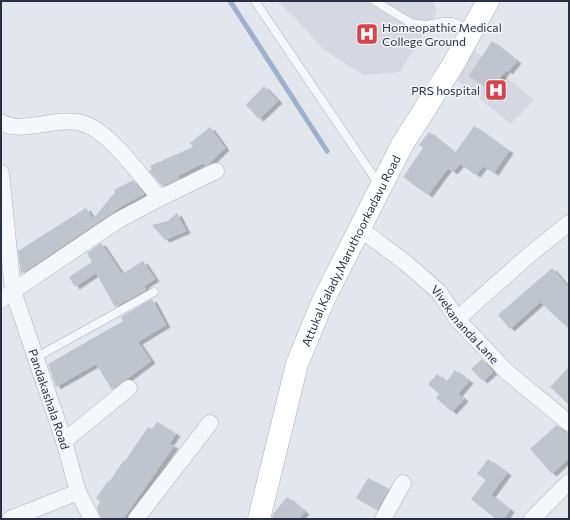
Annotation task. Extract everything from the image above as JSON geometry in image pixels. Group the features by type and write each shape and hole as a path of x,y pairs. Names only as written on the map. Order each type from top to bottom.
{"street":[{"name":"Attukal,Kalady,Maruthoorkadavu Road","path":"259,519 297,364 323,302 402,145 454,63 488,1"},
{"path":"1,122 16,127 72,120 83,123 105,136 160,198"},
{"path":"7,295 117,221 216,171"},
{"name":"Pandakashala Road","path":"1,173 7,295 35,358 64,441 78,492 92,519"},
{"path":"457,319 528,256 569,223"},
{"name":"Vivekananda Lane","path":"359,228 406,263 439,292 457,319 507,372 569,423"},
{"path":"64,441 129,388"},
{"path":"136,519 210,423"},
{"path":"532,519 569,482"},
{"path":"383,519 403,484"},
{"path":"10,519 78,492"}],"lane":[{"path":"255,1 380,187"},
{"path":"375,1 410,23 427,25 441,22 453,22 472,31"},
{"path":"35,358 154,292"}],"shaded area":[{"name":"Homeopathic Medical College Ground","path":"277,1 433,1 437,12 400,72 363,75 323,49 296,19"},
{"name":"PRS hospital","path":"474,50 534,100 511,124 457,80"}],"building":[{"path":"492,41 517,61 508,72 506,70 491,91 469,76"},
{"path":"264,86 278,101 259,119 246,105"},
{"path":"474,126 509,151 494,173 483,166 476,175 460,164 453,172 448,168 428,195 403,177 423,148 419,145 429,132 455,153"},
{"path":"210,127 225,148 209,164 205,166 203,163 178,176 180,178 162,186 149,171 152,169 150,166 193,147 190,143"},
{"path":"133,180 144,194 122,206 21,274 18,251 86,208 93,219 115,192 114,190"},
{"path":"177,213 186,231 165,240 152,225 168,221"},
{"path":"101,243 122,274 143,261 155,279 144,286 146,290 115,307 96,273 75,287 69,277 92,262 87,253"},
{"path":"552,268 569,288 569,329 540,302 510,329 498,315"},
{"path":"152,299 166,325 138,342 151,361 112,390 96,364 56,387 48,364 123,321 121,317"},
{"path":"482,359 493,372 483,381 471,369"},
{"path":"569,367 569,405 550,387"},
{"path":"455,370 469,381 458,394 464,399 452,412 436,398 439,394 428,384 437,374 446,382"},
{"path":"157,422 176,434 169,444 174,446 123,519 101,519 97,508 100,501 96,498 124,460 125,461 148,427 152,429"},
{"path":"557,425 569,437 569,458 552,474 530,449"},
{"path":"488,459 507,473 491,495 510,510 504,519 496,519 471,499 486,480 477,474"},
{"path":"368,478 389,489 377,510 356,498"},
{"path":"287,497 305,512 299,519 272,519 273,514"}],"waterway":[{"path":"230,1 327,151"}],"place":[{"name":"Homeopathic Medical College Ground","path":"367,34"},
{"name":"PRS hospital","path":"496,90"}]}
